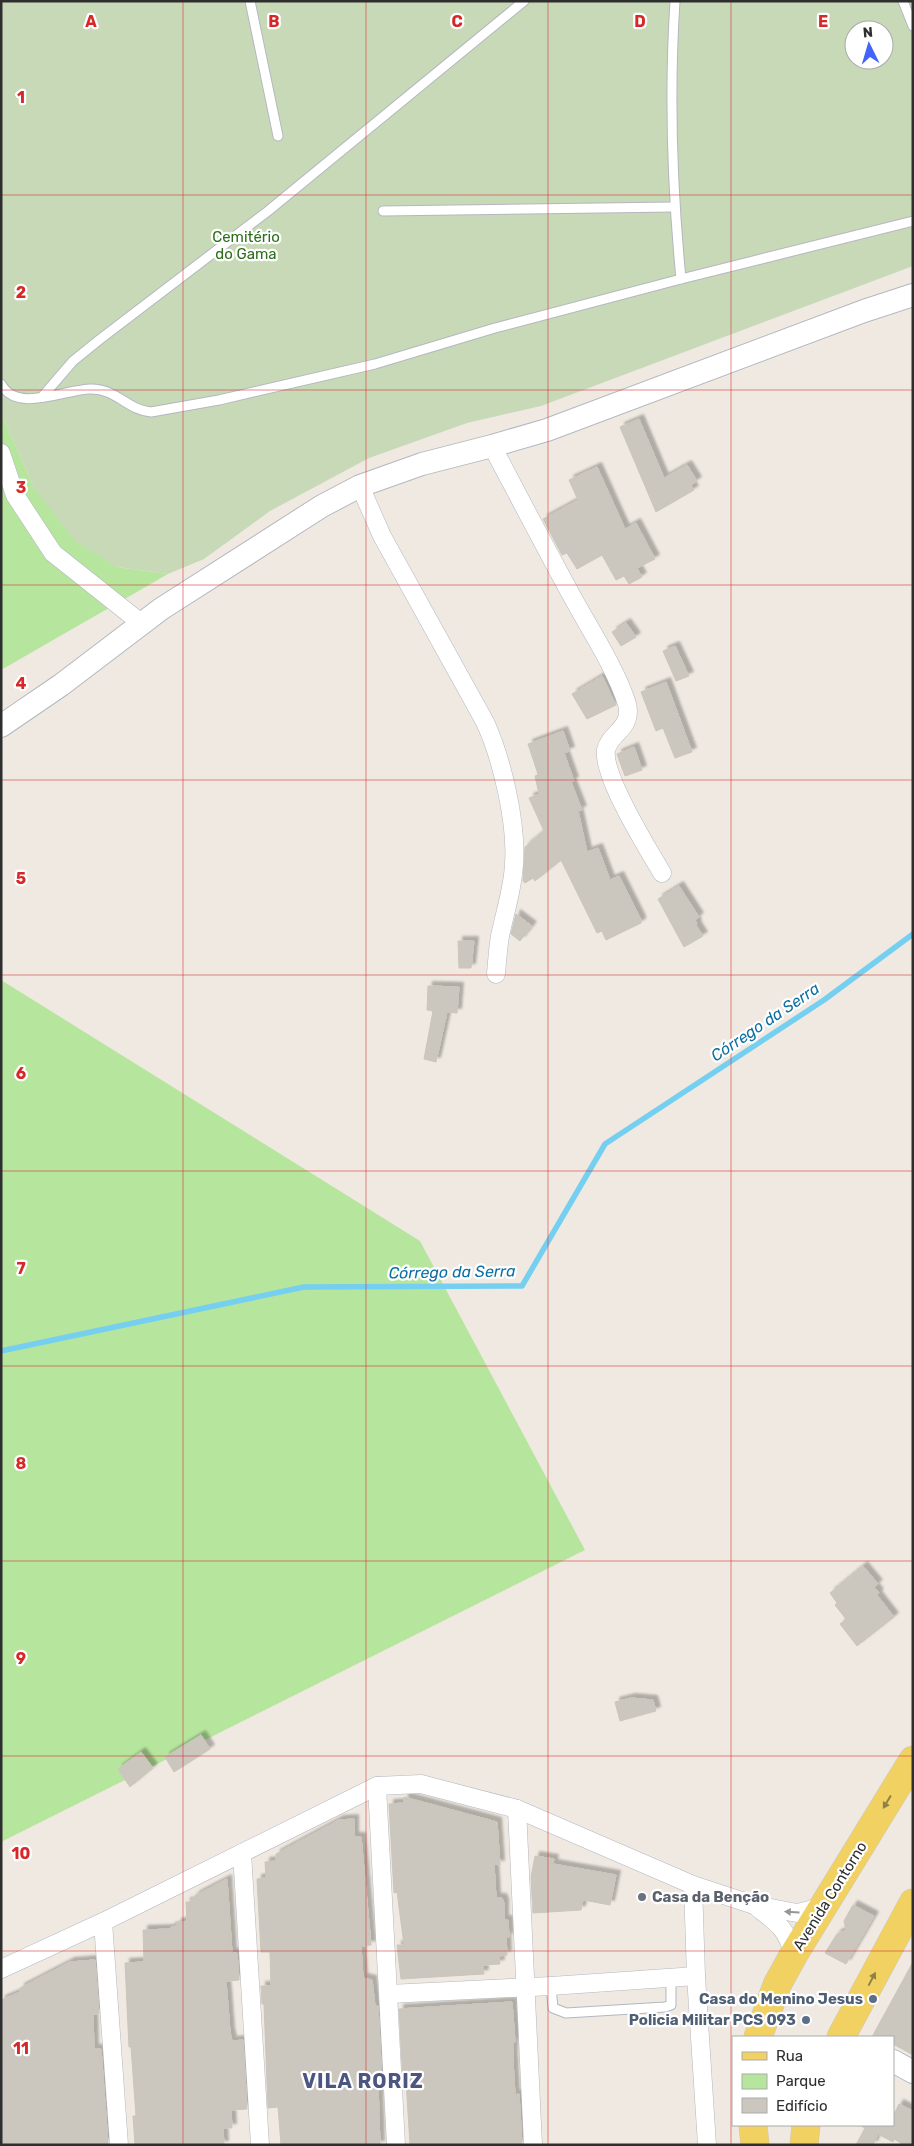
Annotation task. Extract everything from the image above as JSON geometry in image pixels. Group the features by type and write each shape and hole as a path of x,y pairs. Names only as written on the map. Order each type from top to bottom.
{"main road":[{"name":"Avenida Contorno","path":"758,2036 777,1985 794,1954 913,1760"},
{"path":"844,2036 913,1903"},
{"path":"753,2126 755,2145"},
{"path":"804,2145 806,2126"}],"street":[{"path":"1,726 61,685 141,624 322,506 360,486 422,464 492,446 624,402 864,311 913,295"},
{"path":"492,446 606,659 624,698 628,715 619,732 608,746 606,753 608,765 623,802 662,873"},
{"path":"1,453 15,495 53,553 141,624"},
{"path":"360,486 382,536 485,722 498,754 511,816 515,846 514,866 500,937 496,974"},
{"path":"1,1969 103,1922 377,1786 421,1784 517,1809 693,1885 754,1905 797,1913 810,1910 827,1901"},
{"path":"377,1786 396,2145"},
{"path":"517,1809 533,2145"},
{"path":"242,1853 260,2145"},
{"path":"693,1885 696,1976 707,2145"},
{"path":"754,1905 779,1924 786,1933 794,1954"},
{"path":"103,1922 119,2145"},
{"path":"389,1994 696,1976"},
{"path":"894,2062 913,2072"}],"lane":[{"path":"250,1 278,136"},
{"path":"42,397 73,361 98,340 268,211 524,1"},
{"path":"675,1 671,133 674,207 681,279"},
{"path":"903,1 913,26"},
{"path":"383,211 674,207"},
{"path":"1,384 15,397 31,399 93,389 119,396 135,409 151,412 219,400 375,364 495,328 913,221"},
{"path":"551,1986 553,2008 566,2013 665,2007 671,2005 671,1978"}],"green space":[{"name":"Cemitério do Gama","path":"1,1 913,1 913,266 541,406 467,423 369,458 270,511 204,559 168,574 117,567 75,541 34,488 1,413"},
{"path":"1,413 34,488 117,567 168,574 1,670"},
{"path":"1,980 420,1241 585,1550 1,1842"}],"building":[{"path":"639,419 664,478 687,465 697,481 691,485 694,490 656,512 620,427"},
{"path":"597,467 625,529 636,523 655,559 637,568 642,577 629,584 624,576 616,580 602,555 577,569 567,553 562,555 543,519 578,500 569,480"},
{"path":"626,623 636,637 621,646 612,632"},
{"path":"675,646 689,676 676,681 663,651"},
{"path":"602,676 616,705 587,719 572,694"},
{"path":"666,682 692,752 675,758 663,728 656,731 641,692"},
{"path":"563,731 570,751 564,753 574,781 571,782 582,810 578,811 587,852 598,848 610,880 619,876 641,920 641,923 606,940 602,931 597,933 561,860 535,881 533,878 525,883 523,881 525,847 544,831 529,798 539,794 535,776 538,775 528,744"},
{"path":"634,747 642,770 625,776 617,754"},
{"path":"679,886 699,917 695,920 696,925 703,936 684,947 658,899"},
{"path":"516,914 532,926 520,941 511,934"},
{"path":"458,941 474,941 471,968 459,968"},
{"path":"428,986 459,987 457,1013 447,1012 436,1062 424,1059 433,1011 427,1010"},
{"path":"863,1566 878,1584 874,1587 879,1593 877,1595 894,1617 857,1646 840,1624 846,1619 835,1605 837,1603 830,1593"},
{"path":"631,1698 653,1700 656,1711 620,1721 615,1702"},
{"path":"201,1735 210,1749 174,1772 165,1757"},
{"path":"141,1752 153,1768 130,1787 118,1769"},
{"path":"404,1797 497,1822 500,1865 494,1864 496,1898 502,1898 504,1903 504,1920 508,1920 509,1937 506,1937 507,1955 499,1956 500,1964 483,1965 484,1974 401,1979 397,1945 404,1945 397,1892 394,1893 389,1804 404,1803"},
{"path":"354,1819 354,1837 361,1837 371,1945 361,1946 363,1978 372,1980 375,2006 378,2006 382,2083 378,2084 380,2145 281,2145 278,2107 268,2108 264,2004 262,2004 261,1986 271,1986 270,1952 261,1952 257,1879 266,1878 265,1862 276,1861 276,1854 339,1820"},
{"path":"535,1856 554,1859 553,1864 616,1875 610,1905 583,1900 581,1910 533,1913 531,1877"},
{"path":"227,1879 232,1953 237,1953 239,1980 226,1981 230,2032 232,2041 243,2040 247,2109 231,2110 232,2128 223,2128 224,2145 135,2145 133,2116 136,2116 131,2047 129,2047 125,1963 144,1962 143,1930 171,1929 171,1927 177,1926 177,1923 187,1921 186,1902 190,1902 196,1895"},
{"path":"853,1905 874,1916 846,1964 825,1953 837,1934 846,1930 844,1921"},
{"path":"95,1960 99,2014 93,2014 94,2049 101,2049 108,2144 1,2145 1,2000 20,1992 20,1988 70,1962"},
{"path":"913,1962 913,2055 894,2045 894,2036 873,2036"},
{"path":"512,2002 515,2042 513,2043 513,2060 515,2095 519,2094 522,2145 410,2145 406,2081 403,2082 399,2009"},
{"path":"899,2104 913,2111 913,2145 904,2145 894,2139 893,2142 878,2134 873,2145 856,2145 865,2128 861,2126 894,2126 894,2114"}],"waterway":[{"name":"Córrego da Serra","path":"1,1351 304,1287 522,1286 605,1144 824,1000 913,934"}],"place":[{"name":"Casa da Benção","path":"642,1897"},
{"name":"Casa do Menino Jesus","path":"873,1999"},
{"name":"Policia Militar PCS 093","path":"806,2020"}],"district":[{"name":"VILA RORIZ","path":"363,2081"}]}
